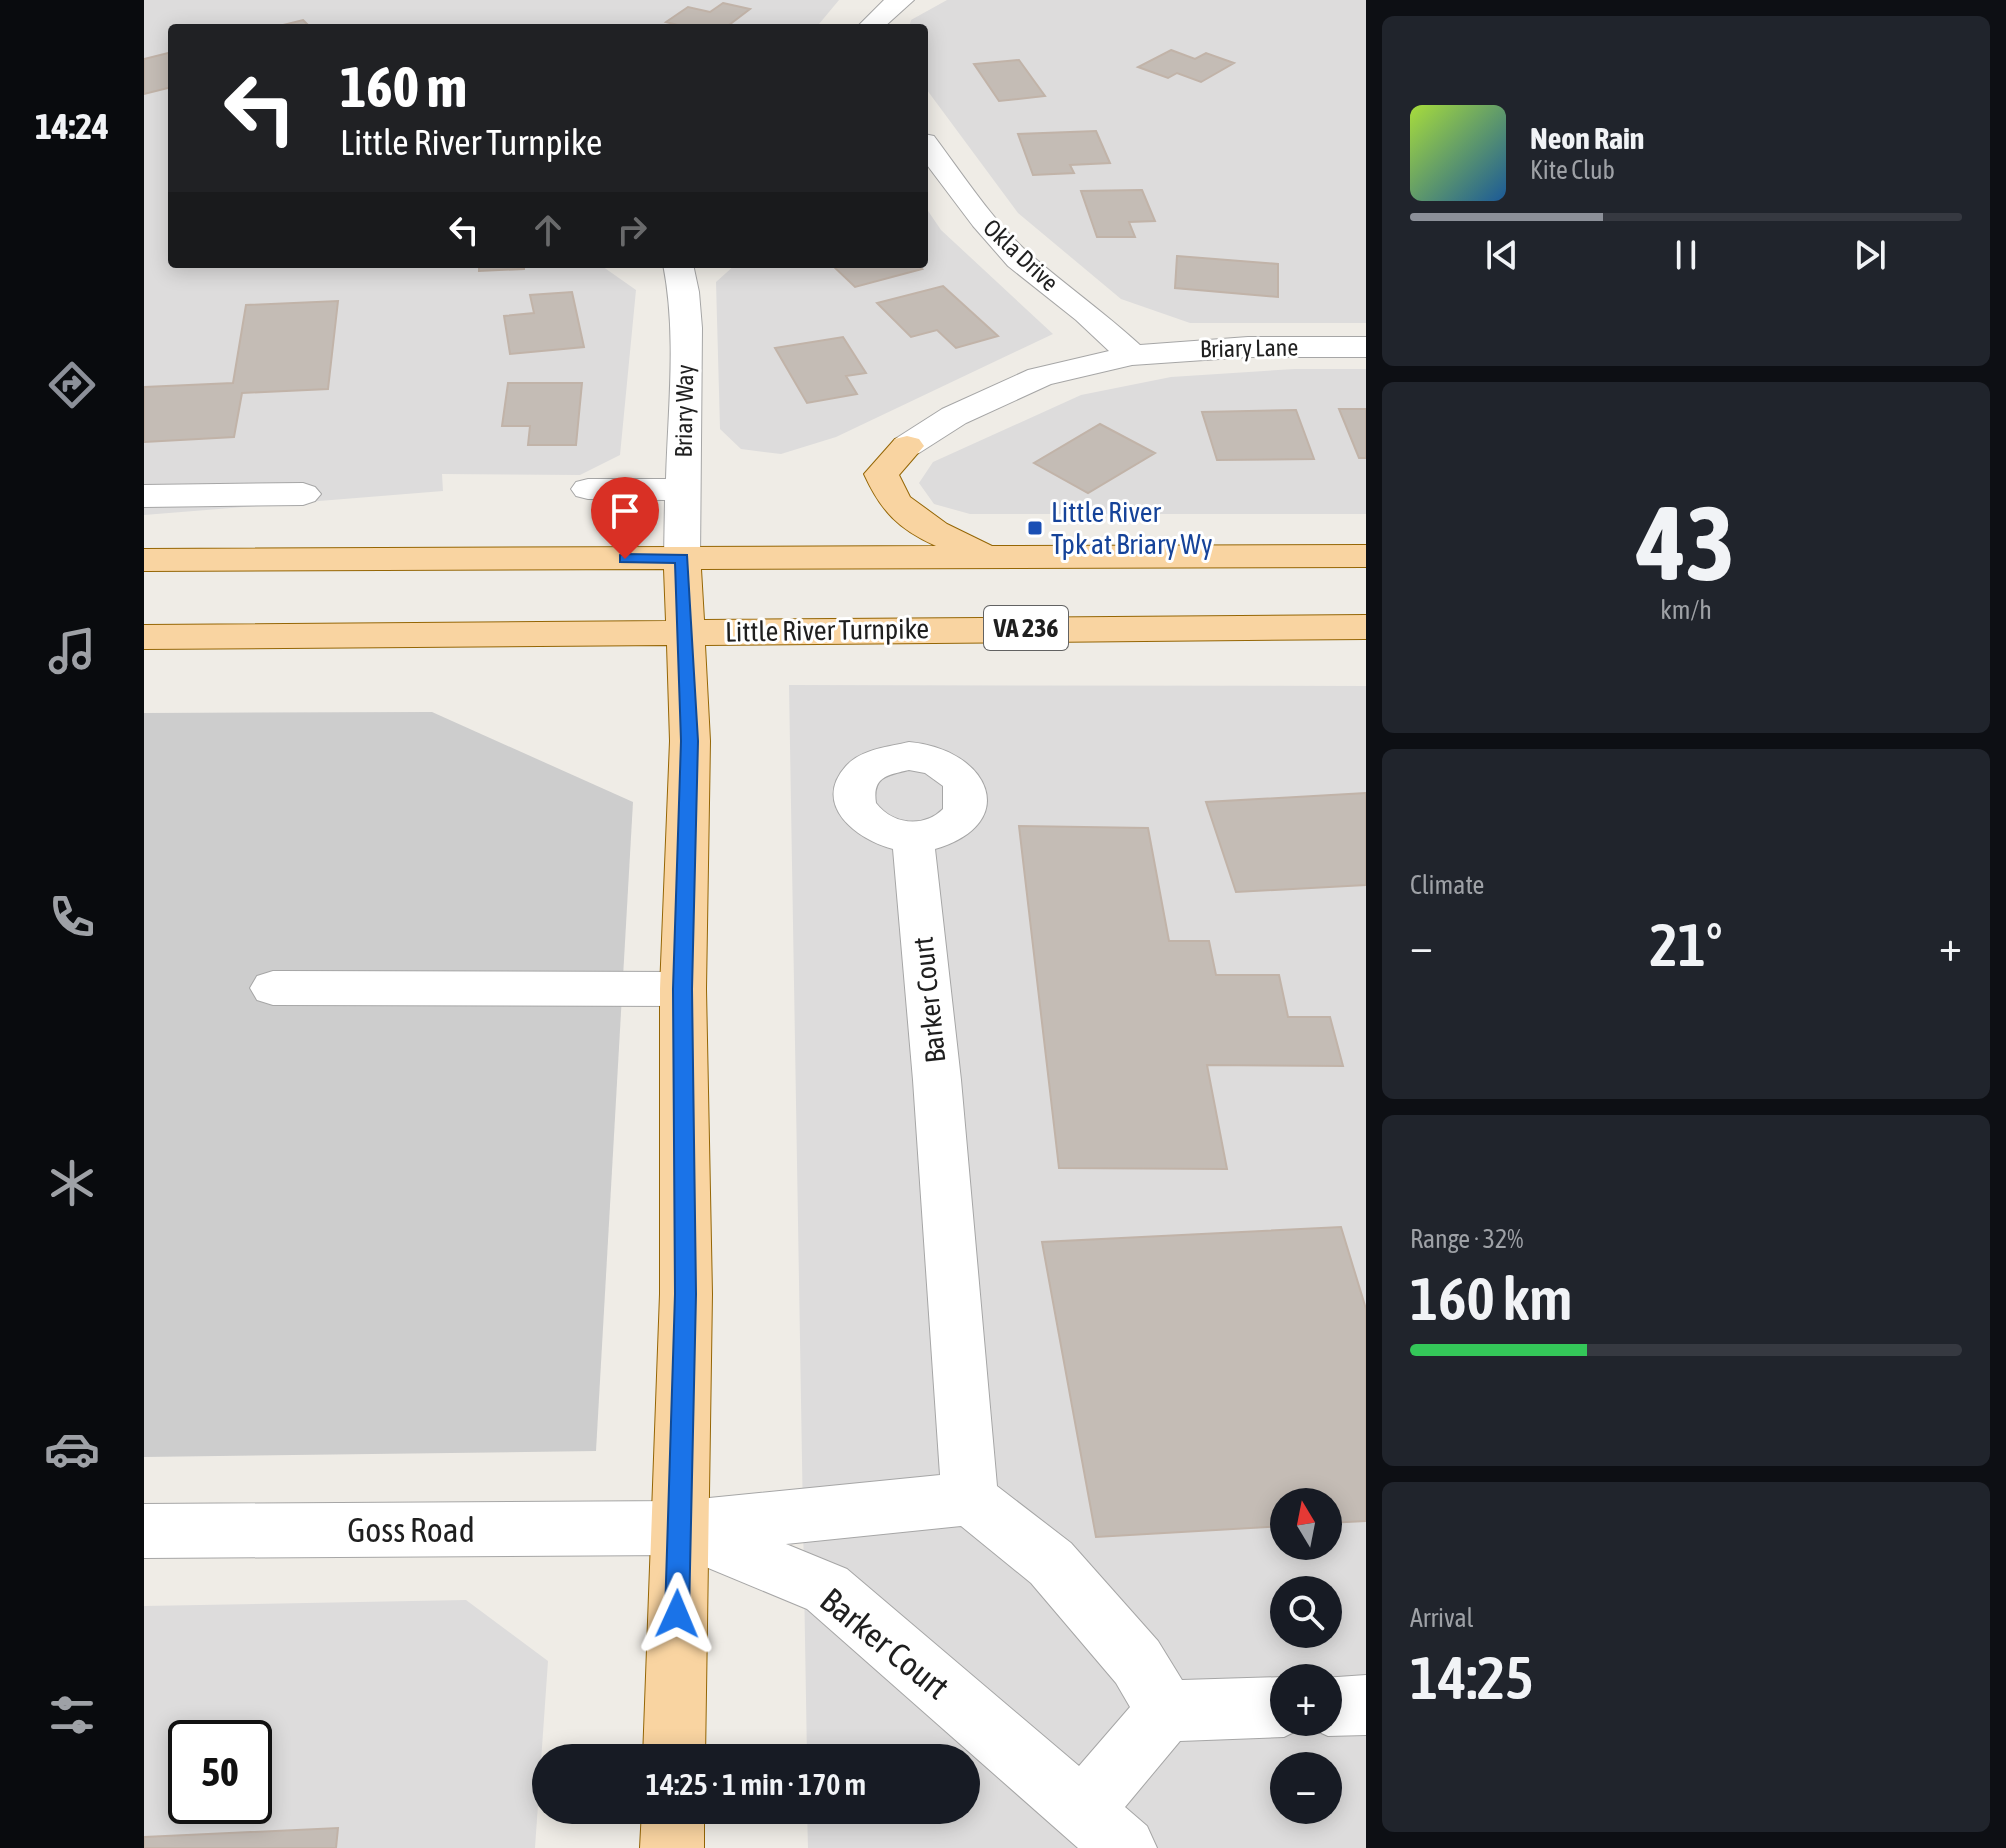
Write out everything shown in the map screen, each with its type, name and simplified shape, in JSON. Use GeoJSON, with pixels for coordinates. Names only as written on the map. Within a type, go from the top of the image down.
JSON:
{"type":"FeatureCollection","features":[{"type":"Feature","properties":{"kind":"main road"},"geometry":{"type":"LineString","coordinates":[[907,446],[881,474],[895,503],[934,532],[986,555]]}},
{"type":"Feature","properties":{"kind":"main road"},"geometry":{"type":"LineString","coordinates":[[144,560],[1366,556]]}},
{"type":"Feature","properties":{"kind":"main road"},"geometry":{"type":"LineString","coordinates":[[674,1744],[686,1294],[683,989],[690,741],[682,559]]}},
{"type":"Feature","properties":{"kind":"main road","name":"Little River Turnpike"},"geometry":{"type":"LineString","coordinates":[[144,637],[1366,627]]}},
{"type":"Feature","properties":{"kind":"main road"},"geometry":{"type":"LineString","coordinates":[[672,1848],[673,1824]]}},
{"type":"Feature","properties":{"kind":"street"},"geometry":{"type":"LineString","coordinates":[[873,24],[888,8],[902,0]]}},
{"type":"Feature","properties":{"kind":"street","name":"Okla Drive"},"geometry":{"type":"LineString","coordinates":[[928,147],[983,220],[1019,260],[1087,313],[1132,355]]}},
{"type":"Feature","properties":{"kind":"street","name":"Briary Way"},"geometry":{"type":"LineString","coordinates":[[679,268],[686,328],[682,559]]}},
{"type":"Feature","properties":{"kind":"street","name":"Briary Lane"},"geometry":{"type":"LineString","coordinates":[[907,446],[954,416],[1040,377],[1132,355],[1248,347],[1366,347]]}},
{"type":"Feature","properties":{"kind":"street"},"geometry":{"type":"LineString","coordinates":[[588,489],[683,490]]}},
{"type":"Feature","properties":{"kind":"street"},"geometry":{"type":"LineString","coordinates":[[144,496],[303,494]]}},
{"type":"Feature","properties":{"kind":"street","name":"Barker Court"},"geometry":{"type":"LineString","coordinates":[[913,837],[937,1080],[970,1499]]}},
{"type":"Feature","properties":{"kind":"street"},"geometry":{"type":"LineString","coordinates":[[273,988],[683,989]]}},
{"type":"Feature","properties":{"kind":"street"},"geometry":{"type":"LineString","coordinates":[[679,1528],[970,1499],[1051,1563],[1137,1662],[1166,1711],[1270,1707]]}},
{"type":"Feature","properties":{"kind":"street","name":"Barker Court"},"geometry":{"type":"LineString","coordinates":[[679,1528],[827,1589],[1103,1829],[1166,1711]]}},
{"type":"Feature","properties":{"kind":"street","name":"Goss Road"},"geometry":{"type":"LineString","coordinates":[[144,1531],[679,1528]]}},
{"type":"Feature","properties":{"kind":"street"},"geometry":{"type":"LineString","coordinates":[[1342,1706],[1366,1705]]}},
{"type":"Feature","properties":{"kind":"shaded area"},"geometry":{"type":"Polygon","coordinates":[[[144,0],[839,0],[819,24],[168,24],[168,268],[605,268],[636,290],[620,455],[580,475],[442,474],[443,491],[144,515],[144,0]]]}},
{"type":"Feature","properties":{"kind":"shaded area"},"geometry":{"type":"Polygon","coordinates":[[[947,0],[1366,0],[1366,323],[1190,323],[1121,299],[1018,213],[928,91],[928,24],[910,24],[911,20],[947,0]]]}},
{"type":"Feature","properties":{"kind":"shaded area"},"geometry":{"type":"Polygon","coordinates":[[[928,211],[941,230],[1053,334],[836,437],[781,454],[741,449],[720,429],[716,282],[732,268],[928,268],[928,211]]]}},
{"type":"Feature","properties":{"kind":"shaded area"},"geometry":{"type":"Polygon","coordinates":[[[1294,369],[1366,369],[1366,514],[970,514],[934,504],[919,483],[933,462],[1081,395],[1171,377],[1294,369]]]}},
{"type":"Feature","properties":{"kind":"shaded area"},"geometry":{"type":"Polygon","coordinates":[[[789,685],[1366,686],[1366,1848],[808,1848],[807,1824],[980,1824],[980,1744],[807,1744],[789,685]]]}},
{"type":"Feature","properties":{"kind":"shaded area"},"geometry":{"type":"Polygon","coordinates":[[[432,712],[633,802],[596,1451],[144,1457],[144,713],[432,712]]]}},
{"type":"Feature","properties":{"kind":"shaded area"},"geometry":{"type":"Polygon","coordinates":[[[466,1600],[548,1661],[542,1744],[532,1744],[535,1848],[144,1848],[144,1606],[466,1600]]]}},
{"type":"Feature","properties":{"kind":"building"},"geometry":{"type":"Polygon","coordinates":[[[723,3],[750,9],[730,24],[666,22],[688,7],[710,12],[723,3]]]}},
{"type":"Feature","properties":{"kind":"building"},"geometry":{"type":"Polygon","coordinates":[[[1171,50],[1195,59],[1206,53],[1234,63],[1201,82],[1177,73],[1168,78],[1138,67],[1171,50]]]}},
{"type":"Feature","properties":{"kind":"building"},"geometry":{"type":"Polygon","coordinates":[[[168,53],[168,88],[144,94],[144,59],[168,53]]]}},
{"type":"Feature","properties":{"kind":"building"},"geometry":{"type":"Polygon","coordinates":[[[1019,60],[1045,96],[999,101],[974,64],[1019,60]]]}},
{"type":"Feature","properties":{"kind":"building"},"geometry":{"type":"Polygon","coordinates":[[[1096,131],[1110,163],[1070,165],[1074,173],[1033,175],[1018,134],[1096,131]]]}},
{"type":"Feature","properties":{"kind":"building"},"geometry":{"type":"Polygon","coordinates":[[[1142,190],[1155,221],[1129,222],[1135,237],[1097,237],[1081,191],[1142,190]]]}},
{"type":"Feature","properties":{"kind":"building"},"geometry":{"type":"Polygon","coordinates":[[[1177,256],[1278,264],[1278,297],[1175,288],[1177,256]]]}},
{"type":"Feature","properties":{"kind":"building"},"geometry":{"type":"Polygon","coordinates":[[[479,268],[524,268],[524,269],[479,271],[479,268]]]}},
{"type":"Feature","properties":{"kind":"building"},"geometry":{"type":"Polygon","coordinates":[[[835,268],[922,269],[855,287],[835,268]]]}},
{"type":"Feature","properties":{"kind":"building"},"geometry":{"type":"Polygon","coordinates":[[[943,286],[998,336],[956,348],[937,330],[911,337],[877,303],[943,286]]]}},
{"type":"Feature","properties":{"kind":"building"},"geometry":{"type":"Polygon","coordinates":[[[572,292],[584,347],[510,354],[504,316],[534,313],[530,295],[572,292]]]}},
{"type":"Feature","properties":{"kind":"building"},"geometry":{"type":"Polygon","coordinates":[[[338,301],[328,389],[242,393],[234,437],[144,442],[144,387],[233,383],[246,305],[338,301]]]}},
{"type":"Feature","properties":{"kind":"building"},"geometry":{"type":"Polygon","coordinates":[[[843,337],[866,373],[846,376],[857,394],[807,403],[775,348],[843,337]]]}},
{"type":"Feature","properties":{"kind":"building"},"geometry":{"type":"Polygon","coordinates":[[[508,383],[582,383],[576,445],[528,445],[530,426],[502,426],[508,383]]]}},
{"type":"Feature","properties":{"kind":"building"},"geometry":{"type":"Polygon","coordinates":[[[1339,409],[1366,409],[1366,458],[1359,458],[1339,409]]]}},
{"type":"Feature","properties":{"kind":"building"},"geometry":{"type":"Polygon","coordinates":[[[1296,410],[1314,459],[1217,460],[1202,412],[1296,410]]]}},
{"type":"Feature","properties":{"kind":"building"},"geometry":{"type":"Polygon","coordinates":[[[1100,424],[1155,453],[1088,493],[1034,463],[1100,424]]]}},
{"type":"Feature","properties":{"kind":"building"},"geometry":{"type":"Polygon","coordinates":[[[1366,793],[1366,885],[1236,892],[1206,802],[1366,793]]]}},
{"type":"Feature","properties":{"kind":"building"},"geometry":{"type":"Polygon","coordinates":[[[1019,826],[1148,828],[1169,941],[1209,941],[1216,975],[1279,975],[1288,1017],[1330,1017],[1343,1066],[1207,1065],[1227,1169],[1059,1168],[1019,826]]]}},
{"type":"Feature","properties":{"kind":"building"},"geometry":{"type":"Polygon","coordinates":[[[1341,1227],[1366,1309],[1366,1521],[1342,1522],[1342,1488],[1270,1488],[1270,1527],[1096,1537],[1042,1242],[1341,1227]]]}},
{"type":"Feature","properties":{"kind":"building"},"geometry":{"type":"Polygon","coordinates":[[[338,1828],[336,1848],[144,1848],[144,1837],[338,1828]]]}},
{"type":"Feature","properties":{"kind":"place","name":"Little River Tpk at Briary Wy"},"geometry":{"type":"Point","coordinates":[1035,528]}},
{"type":"Feature","properties":{"kind":"route"},"geometry":{"type":"LineString","coordinates":[[625,559],[682,559],[685,608],[690,741],[683,989],[686,1294],[677,1614]]}}]}
